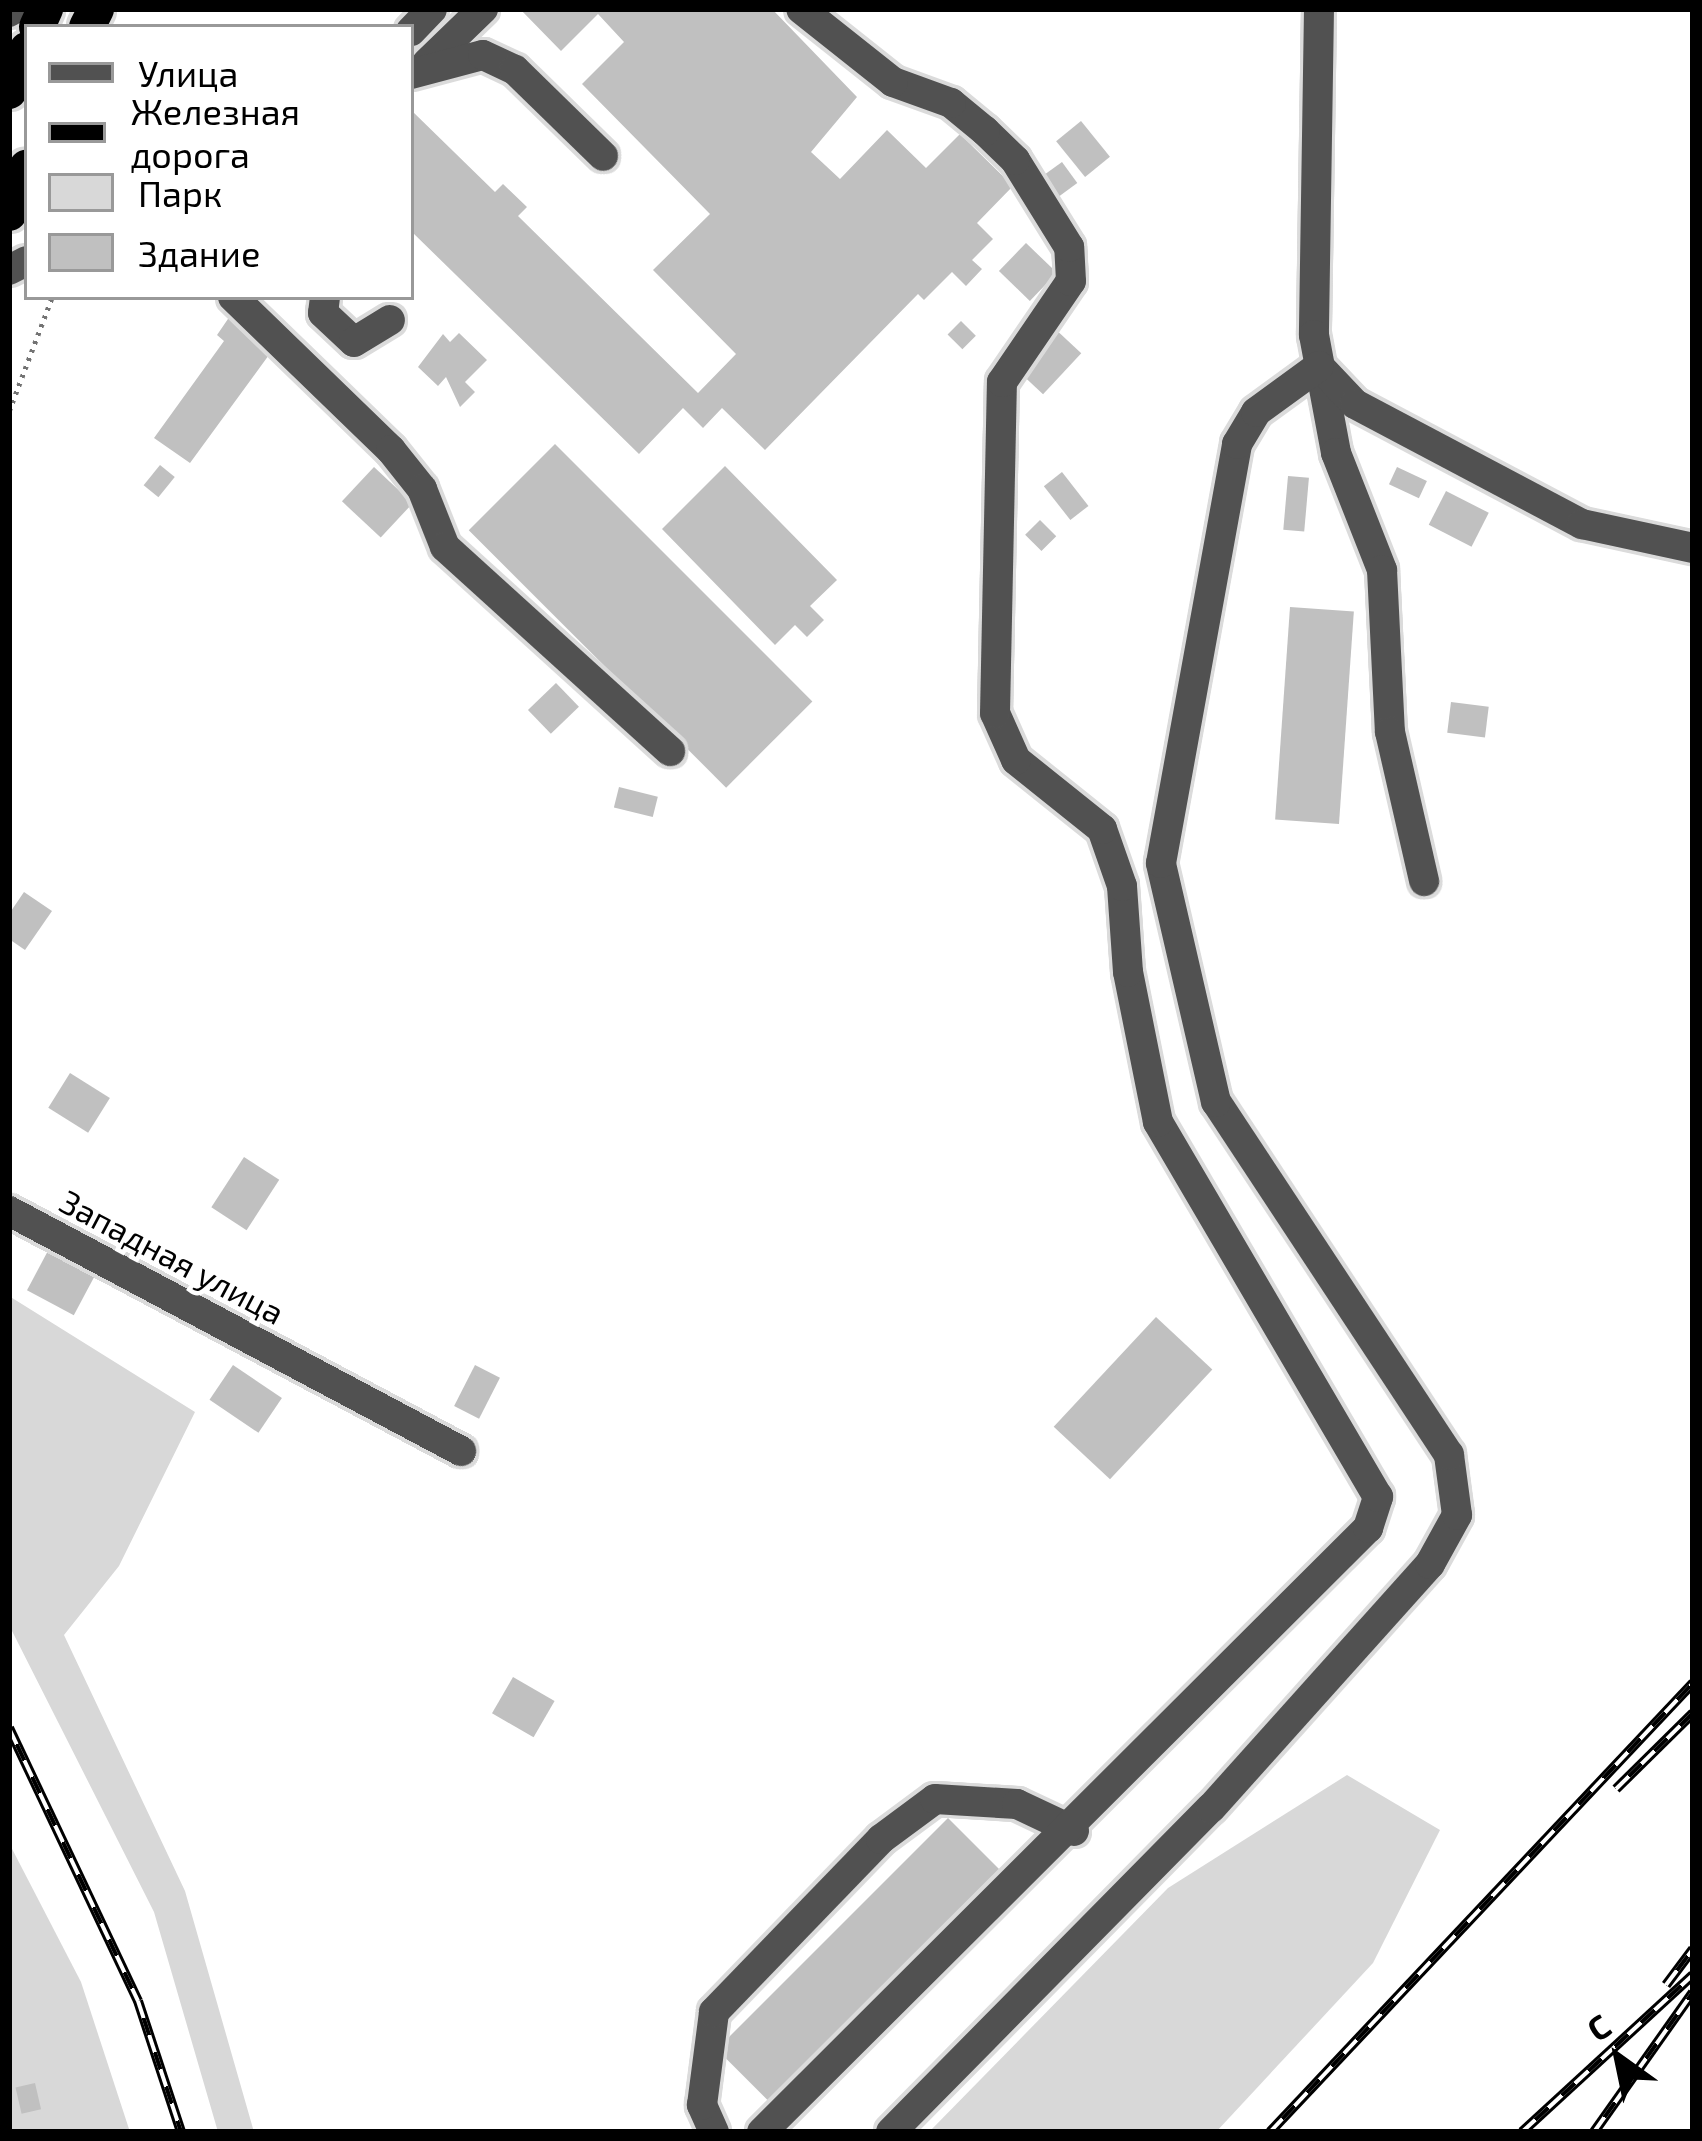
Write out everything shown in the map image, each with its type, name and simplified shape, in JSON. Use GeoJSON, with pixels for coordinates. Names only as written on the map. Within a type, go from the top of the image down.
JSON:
{"type":"FeatureCollection","features":[{"type":"Feature","properties":{"kind":"highway"},"geometry":{"type":"LineString","coordinates":[[9,91],[24,57]]}},
{"type":"Feature","properties":{"kind":"highway"},"geometry":{"type":"LineString","coordinates":[[9,213],[24,175]]}},
{"type":"Feature","properties":{"kind":"street"},"geometry":{"type":"LineString","coordinates":[[419,69],[483,9]]}},
{"type":"Feature","properties":{"kind":"street"},"geometry":{"type":"LineString","coordinates":[[761,2132],[1074,1831],[1368,1528],[1377,1481],[1158,1122],[1128,972],[1122,886],[1102,829],[1016,760],[994,713],[1002,382],[1071,281],[1069,247],[1015,160],[985,131],[951,103],[893,82],[801,9]]}},
{"type":"Feature","properties":{"kind":"street"},"geometry":{"type":"LineString","coordinates":[[1319,9],[1319,366],[1336,454],[1382,570],[1390,732],[1424,881]]}},
{"type":"Feature","properties":{"kind":"street"},"geometry":{"type":"LineString","coordinates":[[419,69],[483,55],[514,70],[603,156]]}},
{"type":"Feature","properties":{"kind":"street"},"geometry":{"type":"LineString","coordinates":[[236,300],[391,450],[422,489],[445,547],[670,751]]}},
{"type":"Feature","properties":{"kind":"street"},"geometry":{"type":"LineString","coordinates":[[325,300],[323,314],[354,343],[390,320]]}},
{"type":"Feature","properties":{"kind":"street"},"geometry":{"type":"LineString","coordinates":[[1319,366],[1355,404],[1582,524],[1693,548]]}},
{"type":"Feature","properties":{"kind":"street"},"geometry":{"type":"LineString","coordinates":[[891,2132],[1211,1808],[1430,1564],[1457,1515],[1449,1456],[1216,1102],[1161,863],[1237,444],[1256,412],[1319,366]]}},
{"type":"Feature","properties":{"kind":"street","name":"Западная улица"},"geometry":{"type":"LineString","coordinates":[[9,1211],[461,1450]]}},
{"type":"Feature","properties":{"kind":"street"},"geometry":{"type":"LineString","coordinates":[[714,2132],[702,2105],[713,2012],[881,1839],[934,1798],[1017,1804],[1074,1831]]}},
{"type":"Feature","properties":{"kind":"path"},"geometry":{"type":"LineString","coordinates":[[9,411],[51,300]]}},
{"type":"Feature","properties":{"kind":"green space"},"geometry":{"type":"Polygon","coordinates":[[[9,1296],[195,1412],[119,1566],[64,1635],[185,1891],[254,2132],[218,2132],[154,1912],[9,1625],[9,1296]]]}},
{"type":"Feature","properties":{"kind":"green space"},"geometry":{"type":"Polygon","coordinates":[[[1347,1775],[1440,1830],[1373,1963],[1216,2132],[929,2132],[1168,1888],[1347,1775]]]}},
{"type":"Feature","properties":{"kind":"green space"},"geometry":{"type":"Polygon","coordinates":[[[9,1843],[81,1982],[130,2132],[9,2132],[9,1843]]]}},
{"type":"Feature","properties":{"kind":"building"},"geometry":{"type":"Polygon","coordinates":[[[520,9],[772,9],[857,97],[811,152],[840,179],[887,130],[926,168],[960,134],[1013,186],[977,223],[993,239],[972,260],[982,269],[966,286],[952,272],[924,300],[918,294],[765,450],[722,408],[703,428],[683,408],[639,454],[414,234],[414,113],[495,192],[503,184],[527,207],[518,216],[698,393],[736,354],[653,270],[710,214],[582,84],[624,42],[598,14],[561,51],[520,9]]]}},
{"type":"Feature","properties":{"kind":"building"},"geometry":{"type":"Polygon","coordinates":[[[1081,121],[1110,157],[1085,177],[1056,141],[1081,121]]]}},
{"type":"Feature","properties":{"kind":"building"},"geometry":{"type":"Polygon","coordinates":[[[1062,162],[1077,183],[1058,197],[1043,176],[1062,162]]]}},
{"type":"Feature","properties":{"kind":"building"},"geometry":{"type":"Polygon","coordinates":[[[1026,243],[1057,273],[1030,301],[999,271],[1026,243]]]}},
{"type":"Feature","properties":{"kind":"building"},"geometry":{"type":"Polygon","coordinates":[[[230,316],[274,348],[190,463],[154,438],[224,341],[217,335],[230,316]]]}},
{"type":"Feature","properties":{"kind":"building"},"geometry":{"type":"Polygon","coordinates":[[[961,321],[976,336],[962,349],[948,334],[961,321]]]}},
{"type":"Feature","properties":{"kind":"building"},"geometry":{"type":"Polygon","coordinates":[[[1052,326],[1081,353],[1043,394],[1014,367],[1052,326]]]}},
{"type":"Feature","properties":{"kind":"building"},"geometry":{"type":"Polygon","coordinates":[[[459,333],[487,360],[465,382],[475,392],[460,407],[446,377],[438,386],[418,367],[443,334],[450,342],[459,333]]]}},
{"type":"Feature","properties":{"kind":"building"},"geometry":{"type":"Polygon","coordinates":[[[555,444],[812,701],[726,788],[469,530],[555,444]]]}},
{"type":"Feature","properties":{"kind":"building"},"geometry":{"type":"Polygon","coordinates":[[[160,465],[175,477],[158,497],[144,485],[160,465]]]}},
{"type":"Feature","properties":{"kind":"building"},"geometry":{"type":"Polygon","coordinates":[[[725,466],[837,580],[810,606],[824,620],[807,637],[795,625],[775,645],[662,529],[725,466]]]}},
{"type":"Feature","properties":{"kind":"building"},"geometry":{"type":"Polygon","coordinates":[[[374,467],[413,503],[381,538],[342,501],[374,467]]]}},
{"type":"Feature","properties":{"kind":"building"},"geometry":{"type":"Polygon","coordinates":[[[1397,467],[1427,481],[1419,498],[1389,484],[1397,467]]]}},
{"type":"Feature","properties":{"kind":"building"},"geometry":{"type":"Polygon","coordinates":[[[1062,472],[1088,506],[1070,520],[1044,486],[1062,472]]]}},
{"type":"Feature","properties":{"kind":"building"},"geometry":{"type":"Polygon","coordinates":[[[1288,476],[1309,478],[1304,532],[1283,530],[1288,476]]]}},
{"type":"Feature","properties":{"kind":"building"},"geometry":{"type":"Polygon","coordinates":[[[1446,491],[1489,513],[1472,547],[1429,525],[1446,491]]]}},
{"type":"Feature","properties":{"kind":"building"},"geometry":{"type":"Polygon","coordinates":[[[1040,520],[1056,536],[1041,551],[1025,535],[1040,520]]]}},
{"type":"Feature","properties":{"kind":"building"},"geometry":{"type":"Polygon","coordinates":[[[1290,607],[1354,611],[1339,824],[1275,819],[1290,607]]]}},
{"type":"Feature","properties":{"kind":"building"},"geometry":{"type":"Polygon","coordinates":[[[556,683],[579,707],[551,734],[528,710],[556,683]]]}},
{"type":"Feature","properties":{"kind":"building"},"geometry":{"type":"Polygon","coordinates":[[[1451,702],[1489,707],[1485,737],[1447,733],[1451,702]]]}},
{"type":"Feature","properties":{"kind":"building"},"geometry":{"type":"Polygon","coordinates":[[[619,787],[658,797],[653,817],[614,807],[619,787]]]}},
{"type":"Feature","properties":{"kind":"building"},"geometry":{"type":"Polygon","coordinates":[[[24,892],[52,911],[25,950],[9,939],[9,914],[24,892]]]}},
{"type":"Feature","properties":{"kind":"building"},"geometry":{"type":"Polygon","coordinates":[[[70,1073],[110,1098],[88,1133],[48,1108],[70,1073]]]}},
{"type":"Feature","properties":{"kind":"building"},"geometry":{"type":"Polygon","coordinates":[[[244,1157],[279,1180],[247,1230],[211,1207],[244,1157]]]}},
{"type":"Feature","properties":{"kind":"building"},"geometry":{"type":"Polygon","coordinates":[[[50,1247],[97,1272],[74,1315],[27,1290],[50,1247]]]}},
{"type":"Feature","properties":{"kind":"building"},"geometry":{"type":"Polygon","coordinates":[[[1156,1317],[1212,1370],[1110,1479],[1054,1427],[1156,1317]]]}},
{"type":"Feature","properties":{"kind":"building"},"geometry":{"type":"Polygon","coordinates":[[[233,1365],[282,1398],[258,1433],[210,1400],[233,1365]]]}},
{"type":"Feature","properties":{"kind":"building"},"geometry":{"type":"Polygon","coordinates":[[[475,1365],[500,1378],[479,1419],[454,1406],[475,1365]]]}},
{"type":"Feature","properties":{"kind":"building"},"geometry":{"type":"Polygon","coordinates":[[[513,1677],[555,1701],[534,1737],[492,1713],[513,1677]]]}},
{"type":"Feature","properties":{"kind":"building"},"geometry":{"type":"Polygon","coordinates":[[[948,1818],[1001,1871],[770,2102],[717,2049],[948,1818]]]}},
{"type":"Feature","properties":{"kind":"building"},"geometry":{"type":"Polygon","coordinates":[[[35,2083],[41,2109],[22,2114],[16,2087],[35,2083]]]}},
{"type":"Feature","properties":{"kind":"railway"},"geometry":{"type":"LineString","coordinates":[[1270,2132],[1693,1683]]}},
{"type":"Feature","properties":{"kind":"railway"},"geometry":{"type":"LineString","coordinates":[[1616,1789],[1693,1713]]}},
{"type":"Feature","properties":{"kind":"railway"},"geometry":{"type":"LineString","coordinates":[[9,1728],[138,2001],[181,2132]]}},
{"type":"Feature","properties":{"kind":"railway"},"geometry":{"type":"LineString","coordinates":[[1666,1985],[1693,1949]]}},
{"type":"Feature","properties":{"kind":"railway"},"geometry":{"type":"LineString","coordinates":[[1522,2132],[1693,1975]]}},
{"type":"Feature","properties":{"kind":"railway"},"geometry":{"type":"LineString","coordinates":[[1594,2132],[1693,1992]]}}]}
